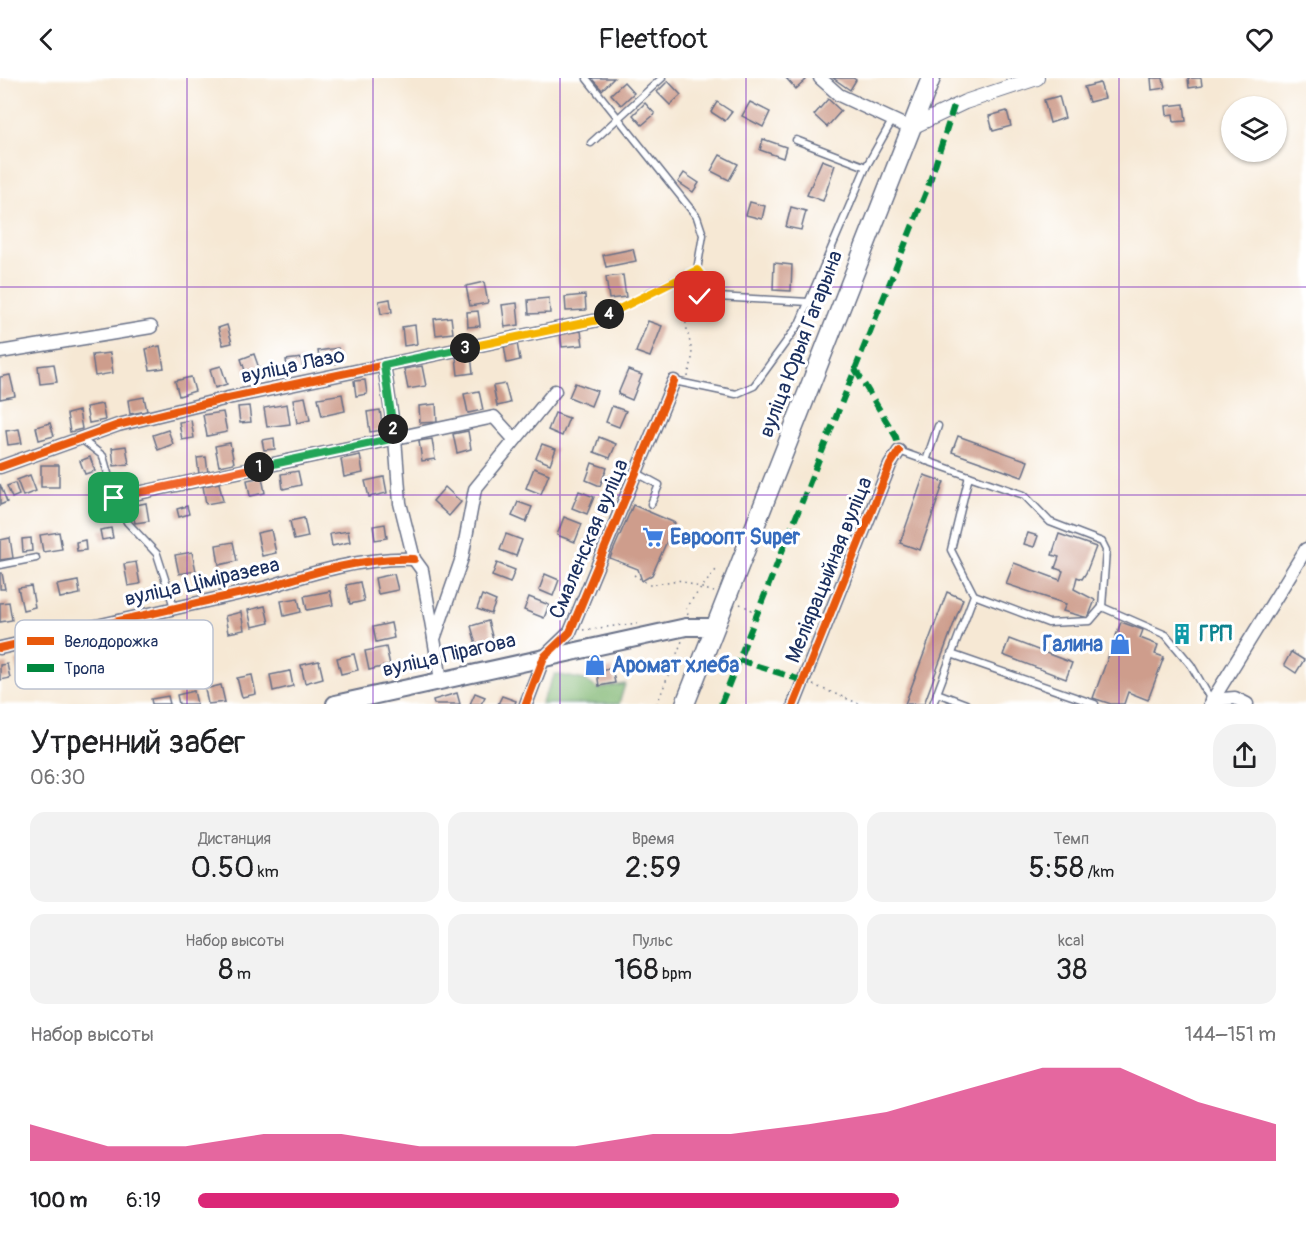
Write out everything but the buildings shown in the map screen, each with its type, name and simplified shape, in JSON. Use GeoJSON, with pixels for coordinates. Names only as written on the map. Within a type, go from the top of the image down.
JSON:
{"type":"FeatureCollection","features":[{"type":"Feature","properties":{"kind":"main road","name":"вуліца Юрыя Гагарына"},"geometry":{"type":"LineString","coordinates":[[685,704],[931,78]]}},
{"type":"Feature","properties":{"kind":"main road","name":"вуліца Пірагова"},"geometry":{"type":"LineString","coordinates":[[335,704],[391,697],[441,680],[686,627],[715,627]]}},
{"type":"Feature","properties":{"kind":"street"},"geometry":{"type":"LineString","coordinates":[[820,78],[839,95],[910,128],[964,102],[1037,78]]}},
{"type":"Feature","properties":{"kind":"street","name":"вуліца Лазо"},"geometry":{"type":"LineString","coordinates":[[0,467],[118,425],[228,398],[598,320]]}},
{"type":"Feature","properties":{"kind":"street"},"geometry":{"type":"LineString","coordinates":[[0,352],[151,327]]}},
{"type":"Feature","properties":{"kind":"street"},"geometry":{"type":"LineString","coordinates":[[384,365],[395,438],[400,503],[414,560],[423,570],[441,680]]}},
{"type":"Feature","properties":{"kind":"street","name":"Смаленская вуліца"},"geometry":{"type":"LineString","coordinates":[[526,704],[544,657],[570,632],[637,473],[680,382]]}},
{"type":"Feature","properties":{"kind":"street"},"geometry":{"type":"LineString","coordinates":[[434,639],[462,558],[476,489],[555,391]]}},
{"type":"Feature","properties":{"kind":"street"},"geometry":{"type":"LineString","coordinates":[[114,498],[494,417],[514,439]]}},
{"type":"Feature","properties":{"kind":"street","name":"Меліярацыйная вуліца"},"geometry":{"type":"LineString","coordinates":[[794,704],[890,465],[898,451]]}},
{"type":"Feature","properties":{"kind":"street"},"geometry":{"type":"LineString","coordinates":[[1211,702],[1306,549]]}},
{"type":"Feature","properties":{"kind":"street","name":"вуліца Ціміразева"},"geometry":{"type":"LineString","coordinates":[[119,620],[268,587],[319,572],[389,558],[414,560]]}},
{"type":"Feature","properties":{"kind":"street","name":"вуліца Ціміразева"},"geometry":{"type":"LineString","coordinates":[[0,648],[15,644]]}},
{"type":"Feature","properties":{"kind":"street"},"geometry":{"type":"LineString","coordinates":[[1211,702],[1235,698],[1247,704]]}},
{"type":"Feature","properties":{"kind":"lane"},"geometry":{"type":"LineString","coordinates":[[591,142],[662,78]]}},
{"type":"Feature","properties":{"kind":"lane"},"geometry":{"type":"LineString","coordinates":[[587,79],[701,225],[703,235],[697,270],[717,297],[809,302]]}},
{"type":"Feature","properties":{"kind":"lane"},"geometry":{"type":"LineString","coordinates":[[680,382],[736,394],[748,390],[787,342],[809,302],[866,167],[892,121]]}},
{"type":"Feature","properties":{"kind":"lane"},"geometry":{"type":"LineString","coordinates":[[796,140],[866,167]]}},
{"type":"Feature","properties":{"kind":"lane"},"geometry":{"type":"LineString","coordinates":[[648,293],[697,270]]}},
{"type":"Feature","properties":{"kind":"lane"},"geometry":{"type":"LineString","coordinates":[[926,461],[938,426]]}},
{"type":"Feature","properties":{"kind":"lane"},"geometry":{"type":"LineString","coordinates":[[80,438],[103,456],[114,498],[127,522],[157,554],[174,607]]}},
{"type":"Feature","properties":{"kind":"lane"},"geometry":{"type":"LineString","coordinates":[[898,451],[1024,495],[1050,522],[1102,542],[1106,550],[1102,607],[1090,621],[1048,623],[974,595],[951,550],[969,476]]}},
{"type":"Feature","properties":{"kind":"lane"},"geometry":{"type":"LineString","coordinates":[[637,473],[659,484],[651,504]]}},
{"type":"Feature","properties":{"kind":"lane"},"geometry":{"type":"LineString","coordinates":[[0,565],[36,558]]}},
{"type":"Feature","properties":{"kind":"lane"},"geometry":{"type":"LineString","coordinates":[[933,704],[974,595]]}},
{"type":"Feature","properties":{"kind":"lane"},"geometry":{"type":"LineString","coordinates":[[1102,607],[1166,635],[1191,665],[1211,702]]}},
{"type":"Feature","properties":{"kind":"lane"},"geometry":{"type":"LineString","coordinates":[[951,654],[1095,704]]}},
{"type":"Feature","properties":{"kind":"lane"},"geometry":{"type":"LineString","coordinates":[[937,693],[966,704]]}},
{"type":"Feature","properties":{"kind":"path"},"geometry":{"type":"LineString","coordinates":[[598,320],[648,293]]}},
{"type":"Feature","properties":{"kind":"path"},"geometry":{"type":"LineString","coordinates":[[680,382],[693,356],[685,327],[686,310],[700,297],[717,297]]}},
{"type":"Feature","properties":{"kind":"path"},"geometry":{"type":"LineString","coordinates":[[689,616],[686,608],[716,570]]}},
{"type":"Feature","properties":{"kind":"path"},"geometry":{"type":"LineString","coordinates":[[634,575],[650,585],[678,580],[702,587],[758,613]]}},
{"type":"Feature","properties":{"kind":"path"},"geometry":{"type":"LineString","coordinates":[[570,632],[641,622]]}},
{"type":"Feature","properties":{"kind":"path"},"geometry":{"type":"LineString","coordinates":[[657,704],[683,638]]}},
{"type":"Feature","properties":{"kind":"path"},"geometry":{"type":"LineString","coordinates":[[804,681],[860,704]]}},
{"type":"Feature","properties":{"kind":"green space"},"geometry":{"type":"Polygon","coordinates":[[[555,674],[585,680],[598,689],[625,684],[619,704],[541,704],[555,674]]]}},
{"type":"Feature","properties":{"kind":"marked path"},"geometry":{"type":"LineString","coordinates":[[721,704],[928,187],[954,106]]}},
{"type":"Feature","properties":{"kind":"marked path"},"geometry":{"type":"LineString","coordinates":[[855,369],[896,437],[899,451]]}},
{"type":"Feature","properties":{"kind":"marked path"},"geometry":{"type":"LineString","coordinates":[[739,660],[804,681]]}},
{"type":"Feature","properties":{"kind":"cycle path"},"geometry":{"type":"LineString","coordinates":[[0,467],[118,425],[228,398],[598,320]]}},
{"type":"Feature","properties":{"kind":"cycle path"},"geometry":{"type":"LineString","coordinates":[[526,704],[544,657],[570,632],[674,381]]}},
{"type":"Feature","properties":{"kind":"cycle path"},"geometry":{"type":"LineString","coordinates":[[794,704],[890,465],[899,451]]}},
{"type":"Feature","properties":{"kind":"cycle path"},"geometry":{"type":"LineString","coordinates":[[123,620],[268,587],[358,563],[414,559]]}},
{"type":"Feature","properties":{"kind":"cycle path"},"geometry":{"type":"LineString","coordinates":[[0,648],[15,645]]}},
{"type":"Feature","properties":{"kind":"place","name":"Евроопт Super"},"geometry":{"type":"Point","coordinates":[653,537]}},
{"type":"Feature","properties":{"kind":"place","name":"ГРП"},"geometry":{"type":"Point","coordinates":[1182,634]}},
{"type":"Feature","properties":{"kind":"place","name":"Галина"},"geometry":{"type":"Point","coordinates":[1120,644]}},
{"type":"Feature","properties":{"kind":"place","name":"Аромат хлеба"},"geometry":{"type":"Point","coordinates":[595,665]}},
{"type":"Feature","properties":{"kind":"route"},"geometry":{"type":"LineString","coordinates":[[114,498],[395,438],[384,365],[598,320],[697,270],[717,297],[700,297]]}}]}
